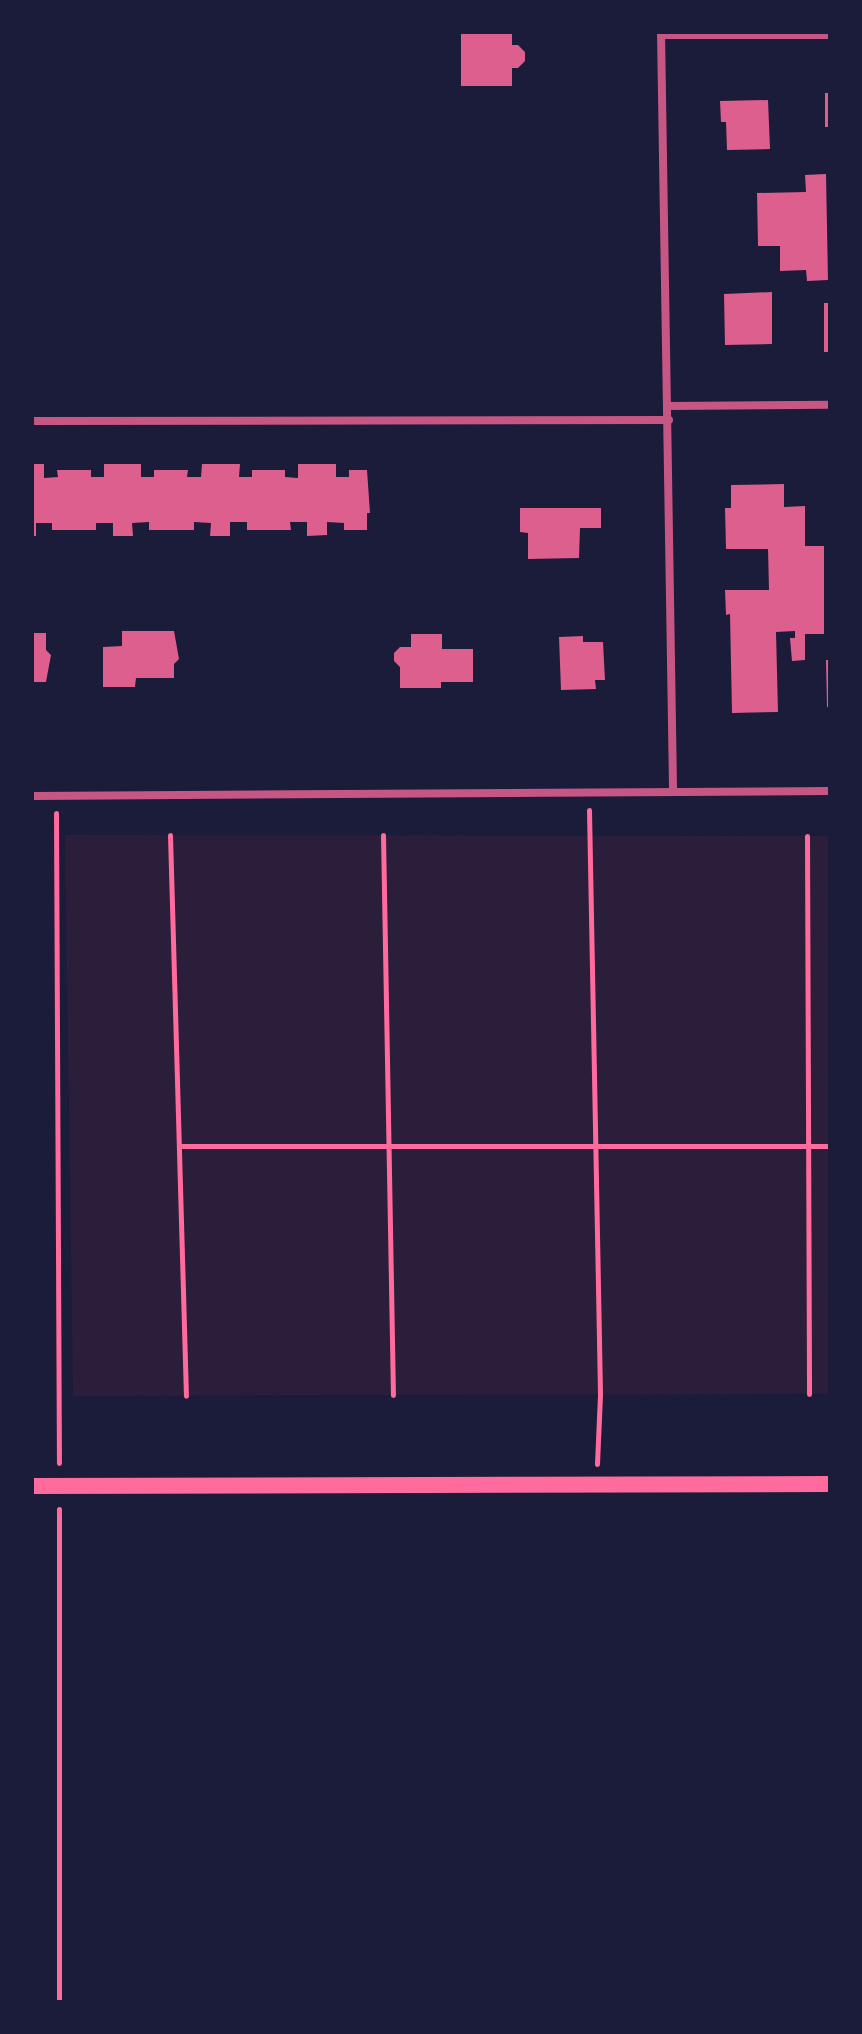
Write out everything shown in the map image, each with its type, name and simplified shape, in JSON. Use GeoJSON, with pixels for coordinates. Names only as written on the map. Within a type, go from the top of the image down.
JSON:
{"type":"FeatureCollection","features":[{"type":"Feature","properties":{"kind":"main road"},"geometry":{"type":"LineString","coordinates":[[32,1486],[830,1484]]}},
{"type":"Feature","properties":{"kind":"street"},"geometry":{"type":"LineString","coordinates":[[673,791],[661,34],[830,35]]}},
{"type":"Feature","properties":{"kind":"street"},"geometry":{"type":"LineString","coordinates":[[668,406],[830,405]]}},
{"type":"Feature","properties":{"kind":"street"},"geometry":{"type":"LineString","coordinates":[[32,421],[669,420]]}},
{"type":"Feature","properties":{"kind":"street"},"geometry":{"type":"LineString","coordinates":[[32,796],[830,791]]}},
{"type":"Feature","properties":{"kind":"path"},"geometry":{"type":"LineString","coordinates":[[57,796],[59,2002]]}},
{"type":"Feature","properties":{"kind":"path"},"geometry":{"type":"LineString","coordinates":[[170,835],[186,1396]]}},
{"type":"Feature","properties":{"kind":"path"},"geometry":{"type":"LineString","coordinates":[[383,835],[393,1395]]}},
{"type":"Feature","properties":{"kind":"path"},"geometry":{"type":"LineString","coordinates":[[589,836],[600,1395],[596,1485]]}},
{"type":"Feature","properties":{"kind":"path"},"geometry":{"type":"LineString","coordinates":[[807,836],[809,1394]]}},
{"type":"Feature","properties":{"kind":"path"},"geometry":{"type":"LineString","coordinates":[[179,1146],[830,1146]]}},
{"type":"Feature","properties":{"kind":"shaded area"},"geometry":{"type":"Polygon","coordinates":[[[65,835],[830,836],[830,1394],[73,1396],[65,835]]]}},
{"type":"Feature","properties":{"kind":"building"},"geometry":{"type":"Polygon","coordinates":[[[461,32],[512,32],[512,45],[518,45],[525,52],[525,61],[518,68],[512,68],[512,86],[461,86],[461,32]]]}},
{"type":"Feature","properties":{"kind":"building"},"geometry":{"type":"Polygon","coordinates":[[[825,93],[830,93],[830,127],[825,127],[825,93]]]}},
{"type":"Feature","properties":{"kind":"building"},"geometry":{"type":"Polygon","coordinates":[[[768,100],[770,149],[727,150],[726,122],[721,122],[720,101],[768,100]]]}},
{"type":"Feature","properties":{"kind":"building"},"geometry":{"type":"Polygon","coordinates":[[[826,174],[828,280],[807,281],[806,270],[780,271],[780,246],[758,246],[757,193],[806,192],[805,175],[826,174]]]}},
{"type":"Feature","properties":{"kind":"building"},"geometry":{"type":"Polygon","coordinates":[[[772,292],[772,344],[725,345],[724,294],[772,292]]]}},
{"type":"Feature","properties":{"kind":"building"},"geometry":{"type":"Polygon","coordinates":[[[824,303],[830,303],[830,352],[824,352],[824,303]]]}},
{"type":"Feature","properties":{"kind":"building"},"geometry":{"type":"Polygon","coordinates":[[[32,464],[44,464],[44,478],[58,477],[57,470],[91,470],[91,477],[104,477],[104,464],[141,464],[141,477],[154,477],[154,470],[188,470],[187,477],[201,477],[202,464],[240,464],[239,477],[252,477],[252,470],[285,470],[285,477],[298,478],[298,464],[336,464],[336,477],[349,477],[349,470],[367,470],[370,513],[367,513],[367,530],[344,530],[344,523],[327,522],[327,535],[307,536],[307,522],[290,522],[291,530],[247,530],[247,522],[230,522],[230,536],[210,536],[211,523],[194,522],[194,530],[149,530],[149,522],[132,523],[133,536],[113,536],[113,523],[96,523],[96,530],[52,530],[52,523],[36,523],[36,536],[32,536],[32,464]]]}},
{"type":"Feature","properties":{"kind":"building"},"geometry":{"type":"Polygon","coordinates":[[[784,484],[784,507],[805,506],[805,546],[824,546],[824,634],[805,634],[805,660],[792,661],[790,638],[795,638],[795,631],[776,632],[778,712],[732,713],[730,614],[726,615],[725,590],[769,590],[768,549],[726,549],[725,508],[731,508],[731,485],[784,484]]]}},
{"type":"Feature","properties":{"kind":"building"},"geometry":{"type":"Polygon","coordinates":[[[520,508],[601,508],[601,528],[580,528],[579,558],[528,559],[528,533],[520,532],[520,508]]]}},
{"type":"Feature","properties":{"kind":"building"},"geometry":{"type":"Polygon","coordinates":[[[122,631],[174,631],[179,659],[174,664],[174,678],[136,678],[135,687],[103,687],[103,647],[122,646],[122,631]]]}},
{"type":"Feature","properties":{"kind":"building"},"geometry":{"type":"Polygon","coordinates":[[[32,633],[46,633],[46,650],[51,655],[46,682],[32,682],[32,633]]]}},
{"type":"Feature","properties":{"kind":"building"},"geometry":{"type":"Polygon","coordinates":[[[411,634],[442,634],[442,649],[473,649],[473,682],[441,682],[441,688],[400,688],[400,667],[394,661],[394,653],[400,647],[411,647],[411,634]]]}},
{"type":"Feature","properties":{"kind":"building"},"geometry":{"type":"Polygon","coordinates":[[[583,636],[583,642],[603,642],[605,680],[595,680],[596,689],[561,690],[559,637],[583,636]]]}},
{"type":"Feature","properties":{"kind":"building"},"geometry":{"type":"Polygon","coordinates":[[[826,660],[830,660],[830,708],[827,707],[826,660]]]}}]}
